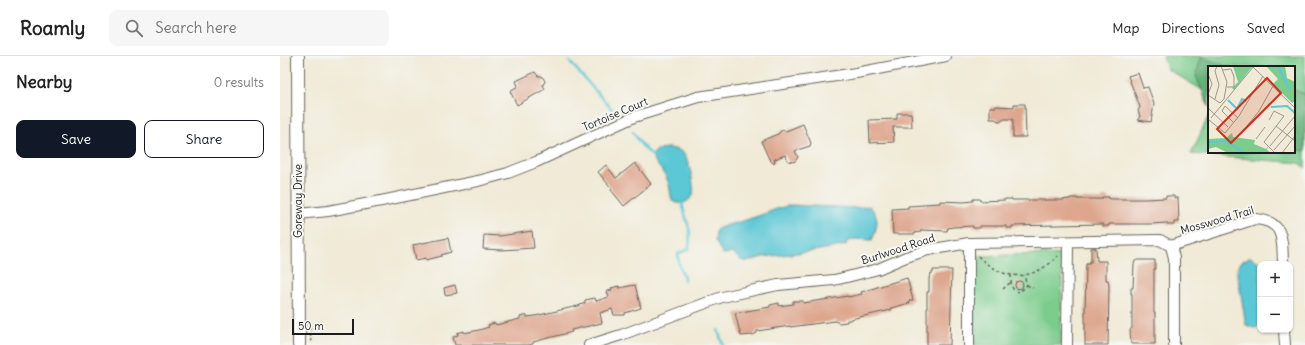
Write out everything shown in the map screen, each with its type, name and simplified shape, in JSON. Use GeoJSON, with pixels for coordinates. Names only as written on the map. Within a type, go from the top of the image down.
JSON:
{"type":"FeatureCollection","features":[{"type":"Feature","properties":{"kind":"street","name":"Goreway Drive"},"geometry":{"type":"LineString","coordinates":[[298,56],[299,345]]}},
{"type":"Feature","properties":{"kind":"street","name":"Tortoise Court"},"geometry":{"type":"LineString","coordinates":[[298,214],[328,211],[381,201],[478,181],[508,173],[536,162],[634,117],[698,97],[856,74],[946,56]]}},
{"type":"Feature","properties":{"kind":"street","name":"Mosswood Trail"},"geometry":{"type":"LineString","coordinates":[[1171,246],[1255,220],[1265,220],[1274,225],[1280,231],[1283,261]]}},
{"type":"Feature","properties":{"kind":"street","name":"Burlwood Road"},"geometry":{"type":"LineString","coordinates":[[589,345],[623,340],[722,297],[778,285],[847,277],[878,269],[922,252],[950,246],[970,243],[1160,240],[1171,246]]}},
{"type":"Feature","properties":{"kind":"street"},"geometry":{"type":"LineString","coordinates":[[1067,345],[1068,242]]}},
{"type":"Feature","properties":{"kind":"street"},"geometry":{"type":"LineString","coordinates":[[968,345],[970,243]]}},
{"type":"Feature","properties":{"kind":"street"},"geometry":{"type":"LineString","coordinates":[[1171,246],[1174,258],[1174,345]]}},
{"type":"Feature","properties":{"kind":"street"},"geometry":{"type":"LineString","coordinates":[[1284,333],[1285,345]]}},
{"type":"Feature","properties":{"kind":"path"},"geometry":{"type":"LineString","coordinates":[[977,254],[989,266],[996,270],[1011,275],[1024,275],[1037,272],[1045,268],[1061,253]]}},
{"type":"Feature","properties":{"kind":"path"},"geometry":{"type":"LineString","coordinates":[[1011,275],[1011,287],[1017,291],[1022,290],[1027,285]]}},
{"type":"Feature","properties":{"kind":"path"},"geometry":{"type":"LineString","coordinates":[[1024,275],[1027,285],[1033,288]]}},
{"type":"Feature","properties":{"kind":"path"},"geometry":{"type":"LineString","coordinates":[[1003,289],[1011,282]]}},
{"type":"Feature","properties":{"kind":"green space"},"geometry":{"type":"Polygon","coordinates":[[[1163,56],[1305,56],[1305,168],[1299,163],[1191,154],[1208,117],[1208,153],[1295,153],[1295,66],[1208,66],[1208,93],[1167,69],[1163,56]]]}},
{"type":"Feature","properties":{"kind":"green space"},"geometry":{"type":"Polygon","coordinates":[[[1201,57],[1226,66],[1208,66],[1208,105],[1196,76],[1201,57]]]}},
{"type":"Feature","properties":{"kind":"green space"},"geometry":{"type":"Polygon","coordinates":[[[1295,90],[1305,94],[1305,151],[1295,149],[1295,90]]]}},
{"type":"Feature","properties":{"kind":"green space"},"geometry":{"type":"Polygon","coordinates":[[[1062,255],[1061,345],[974,345],[975,256],[1062,255]]]}},
{"type":"Feature","properties":{"kind":"water"},"geometry":{"type":"Polygon","coordinates":[[[666,148],[675,149],[683,153],[691,173],[693,195],[684,203],[676,203],[672,201],[667,178],[652,155],[657,150],[666,148]]]}},
{"type":"Feature","properties":{"kind":"water"},"geometry":{"type":"Polygon","coordinates":[[[791,205],[857,208],[869,206],[877,218],[872,240],[855,239],[847,241],[846,245],[763,257],[747,261],[743,261],[733,253],[723,254],[715,241],[716,230],[720,228],[791,205]]]}},
{"type":"Feature","properties":{"kind":"water"},"geometry":{"type":"Polygon","coordinates":[[[1250,257],[1257,261],[1257,327],[1254,328],[1246,325],[1237,271],[1241,262],[1250,257]]]}},
{"type":"Feature","properties":{"kind":"building"},"geometry":{"type":"Polygon","coordinates":[[[535,72],[538,76],[542,76],[545,81],[543,85],[545,89],[517,105],[510,91],[518,86],[516,81],[535,72]]]}},
{"type":"Feature","properties":{"kind":"building"},"geometry":{"type":"Polygon","coordinates":[[[1138,73],[1143,88],[1148,87],[1154,104],[1151,122],[1138,120],[1140,116],[1138,111],[1140,107],[1128,76],[1138,73]]]}},
{"type":"Feature","properties":{"kind":"building"},"geometry":{"type":"Polygon","coordinates":[[[1014,104],[1025,104],[1026,137],[1013,137],[1013,119],[1004,119],[1000,122],[995,119],[990,119],[990,107],[1014,107],[1014,104]]]}},
{"type":"Feature","properties":{"kind":"building"},"geometry":{"type":"Polygon","coordinates":[[[897,113],[911,113],[912,127],[893,127],[894,142],[870,143],[869,120],[897,119],[897,113]]]}},
{"type":"Feature","properties":{"kind":"building"},"geometry":{"type":"Polygon","coordinates":[[[803,124],[811,143],[810,146],[795,151],[798,157],[794,162],[788,161],[785,155],[775,159],[774,164],[769,159],[761,141],[778,134],[782,130],[786,131],[803,124]]]}},
{"type":"Feature","properties":{"kind":"building"},"geometry":{"type":"Polygon","coordinates":[[[635,163],[651,184],[624,206],[598,172],[606,165],[616,178],[635,163]]]}},
{"type":"Feature","properties":{"kind":"building"},"geometry":{"type":"Polygon","coordinates":[[[1166,196],[1174,196],[1174,198],[1178,198],[1179,222],[1174,222],[1174,225],[1167,225],[1167,223],[1109,224],[1109,226],[1103,226],[1103,224],[1012,226],[1012,228],[1006,228],[1006,226],[980,226],[980,228],[973,228],[973,226],[953,227],[948,228],[947,231],[921,230],[921,232],[915,234],[893,234],[892,209],[940,203],[940,201],[964,202],[973,201],[973,199],[980,199],[980,201],[1005,199],[1102,199],[1102,197],[1109,197],[1109,199],[1145,199],[1166,198],[1166,196]]]}},
{"type":"Feature","properties":{"kind":"building"},"geometry":{"type":"Polygon","coordinates":[[[532,231],[534,248],[502,250],[483,249],[484,235],[500,236],[532,231]]]}},
{"type":"Feature","properties":{"kind":"building"},"geometry":{"type":"Polygon","coordinates":[[[448,238],[451,252],[426,260],[426,258],[416,260],[413,245],[448,238]]]}},
{"type":"Feature","properties":{"kind":"building"},"geometry":{"type":"Polygon","coordinates":[[[1091,248],[1096,248],[1097,261],[1106,261],[1106,280],[1108,280],[1109,286],[1108,345],[1085,345],[1086,264],[1091,262],[1091,248]]]}},
{"type":"Feature","properties":{"kind":"building"},"geometry":{"type":"Polygon","coordinates":[[[1137,260],[1155,260],[1155,344],[1131,344],[1131,288],[1133,288],[1134,264],[1137,260]]]}},
{"type":"Feature","properties":{"kind":"building"},"geometry":{"type":"Polygon","coordinates":[[[933,270],[952,270],[950,345],[927,345],[927,292],[929,292],[929,277],[931,273],[933,273],[933,270]]]}},
{"type":"Feature","properties":{"kind":"building"},"geometry":{"type":"Polygon","coordinates":[[[907,278],[913,300],[909,301],[910,303],[891,308],[891,310],[847,320],[847,322],[839,323],[835,321],[790,326],[757,331],[757,333],[753,335],[741,336],[735,313],[770,307],[770,305],[779,303],[779,306],[793,304],[793,301],[803,301],[803,303],[848,297],[862,294],[861,292],[907,278]]]}},
{"type":"Feature","properties":{"kind":"building"},"geometry":{"type":"Polygon","coordinates":[[[1017,281],[1021,281],[1023,285],[1021,289],[1017,289],[1015,287],[1015,283],[1017,281]]]}},
{"type":"Feature","properties":{"kind":"building"},"geometry":{"type":"Polygon","coordinates":[[[455,285],[457,293],[445,295],[444,288],[455,285]]]}},
{"type":"Feature","properties":{"kind":"building"},"geometry":{"type":"Polygon","coordinates":[[[635,285],[641,308],[625,313],[625,315],[614,315],[612,309],[600,313],[602,323],[571,330],[572,332],[533,342],[533,344],[528,345],[455,345],[453,337],[458,335],[457,333],[479,330],[489,327],[488,325],[495,323],[496,325],[520,319],[520,317],[526,315],[527,317],[535,316],[578,306],[585,303],[585,300],[595,298],[596,301],[609,297],[607,291],[612,290],[611,288],[635,285]]]}},
{"type":"Feature","properties":{"kind":"waterway"},"geometry":{"type":"LineString","coordinates":[[570,62],[617,115]]}},
{"type":"Feature","properties":{"kind":"waterway"},"geometry":{"type":"LineString","coordinates":[[633,132],[643,147],[653,156]]}},
{"type":"Feature","properties":{"kind":"waterway"},"geometry":{"type":"LineString","coordinates":[[681,200],[690,232],[689,249],[678,254],[679,264],[685,281]]}},
{"type":"Feature","properties":{"kind":"waterway"},"geometry":{"type":"LineString","coordinates":[[718,330],[723,345]]}}]}
